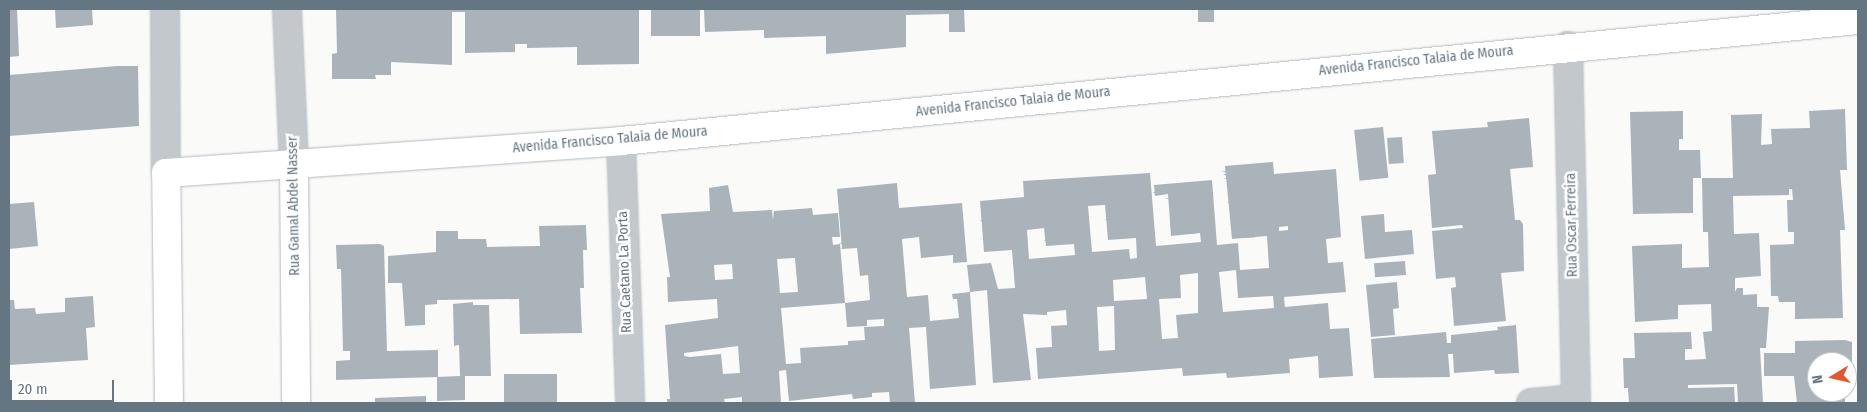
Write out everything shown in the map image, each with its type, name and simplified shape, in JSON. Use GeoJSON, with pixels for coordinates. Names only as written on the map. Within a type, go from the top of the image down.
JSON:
{"type":"FeatureCollection","features":[{"type":"Feature","properties":{"kind":"street"},"geometry":{"type":"LineString","coordinates":[[166,9],[169,403]]}},
{"type":"Feature","properties":{"kind":"street","name":"Rua Gamal Abdel Nasser"},"geometry":{"type":"LineString","coordinates":[[286,9],[294,162],[296,403]]}},
{"type":"Feature","properties":{"kind":"street","name":"Avenida Francisco Talaia de Moura"},"geometry":{"type":"LineString","coordinates":[[166,172],[621,141],[1568,46],[1858,20]]}},
{"type":"Feature","properties":{"kind":"street","name":"Rua Oscar Ferreira"},"geometry":{"type":"LineString","coordinates":[[1568,46],[1576,401]]}},
{"type":"Feature","properties":{"kind":"street","name":"Rua Caetano La Porta"},"geometry":{"type":"LineString","coordinates":[[621,141],[630,403]]}},
{"type":"Feature","properties":{"kind":"street"},"geometry":{"type":"LineString","coordinates":[[1531,403],[1576,401]]}},
{"type":"Feature","properties":{"kind":"building"},"geometry":{"type":"Polygon","coordinates":[[[9,9],[17,9],[19,56],[9,57],[9,9]]]}},
{"type":"Feature","properties":{"kind":"building"},"geometry":{"type":"Polygon","coordinates":[[[55,9],[92,9],[93,25],[56,28],[55,9]]]}},
{"type":"Feature","properties":{"kind":"building"},"geometry":{"type":"Polygon","coordinates":[[[336,9],[639,9],[639,64],[577,65],[577,47],[527,48],[527,44],[515,44],[515,52],[465,53],[465,12],[452,12],[452,65],[391,62],[391,75],[375,75],[376,79],[332,79],[332,54],[337,53],[336,9]]]}},
{"type":"Feature","properties":{"kind":"building"},"geometry":{"type":"Polygon","coordinates":[[[651,9],[700,9],[700,36],[651,36],[651,9]]]}},
{"type":"Feature","properties":{"kind":"building"},"geometry":{"type":"Polygon","coordinates":[[[704,9],[964,9],[965,32],[949,32],[949,14],[906,15],[906,47],[826,54],[826,36],[764,38],[764,30],[705,32],[704,9]]]}},
{"type":"Feature","properties":{"kind":"building"},"geometry":{"type":"Polygon","coordinates":[[[1198,9],[1214,9],[1214,22],[1198,22],[1198,9]]]}},
{"type":"Feature","properties":{"kind":"building"},"geometry":{"type":"Polygon","coordinates":[[[138,66],[139,126],[9,136],[9,75],[138,66]]]}},
{"type":"Feature","properties":{"kind":"building"},"geometry":{"type":"Polygon","coordinates":[[[1845,109],[1847,170],[1840,170],[1845,230],[1840,230],[1843,318],[1795,319],[1795,302],[1779,302],[1778,296],[1771,296],[1770,245],[1794,244],[1794,232],[1788,232],[1787,200],[1793,200],[1792,189],[1789,189],[1789,195],[1733,196],[1734,234],[1759,233],[1761,276],[1735,278],[1735,292],[1737,288],[1743,288],[1743,295],[1757,294],[1757,307],[1769,307],[1766,348],[1760,348],[1763,403],[1738,403],[1737,384],[1688,385],[1688,388],[1734,387],[1735,403],[1629,403],[1628,388],[1624,388],[1623,358],[1635,358],[1634,333],[1691,332],[1692,349],[1685,349],[1685,360],[1706,359],[1703,332],[1712,331],[1711,304],[1678,305],[1678,319],[1635,322],[1632,246],[1682,244],[1682,268],[1709,267],[1708,232],[1703,232],[1702,178],[1733,178],[1731,115],[1762,114],[1761,145],[1772,144],[1771,129],[1810,128],[1809,111],[1845,109]]]}},
{"type":"Feature","properties":{"kind":"building"},"geometry":{"type":"Polygon","coordinates":[[[1683,111],[1683,139],[1679,139],[1679,150],[1700,150],[1701,178],[1693,178],[1693,213],[1633,214],[1630,112],[1683,111]]]}},
{"type":"Feature","properties":{"kind":"building"},"geometry":{"type":"Polygon","coordinates":[[[1529,118],[1533,167],[1510,169],[1515,220],[1520,220],[1523,224],[1524,271],[1501,273],[1506,321],[1454,326],[1451,288],[1456,287],[1455,277],[1436,279],[1432,231],[1463,228],[1462,225],[1432,228],[1428,175],[1436,174],[1432,131],[1488,127],[1487,122],[1529,118]]]}},
{"type":"Feature","properties":{"kind":"building"},"geometry":{"type":"Polygon","coordinates":[[[1383,127],[1388,178],[1359,181],[1354,130],[1383,127]]]}},
{"type":"Feature","properties":{"kind":"building"},"geometry":{"type":"Polygon","coordinates":[[[1402,137],[1404,163],[1389,164],[1387,138],[1402,137]]]}},
{"type":"Feature","properties":{"kind":"building"},"geometry":{"type":"Polygon","coordinates":[[[1273,162],[1274,174],[1336,169],[1341,237],[1326,239],[1328,263],[1343,262],[1346,292],[1284,297],[1285,307],[1328,303],[1330,329],[1349,328],[1353,376],[1319,378],[1318,356],[1289,359],[1290,373],[1227,378],[1226,373],[1183,376],[1182,368],[1038,379],[1036,348],[1052,347],[1051,326],[1067,325],[1066,310],[1047,312],[1047,315],[1023,314],[1031,380],[993,383],[987,290],[970,292],[967,265],[991,263],[998,289],[1015,288],[1012,250],[984,252],[980,201],[1024,197],[1023,181],[1150,173],[1156,246],[1201,242],[1200,233],[1171,236],[1168,194],[1155,196],[1154,185],[1212,180],[1217,245],[1238,243],[1240,270],[1269,268],[1267,236],[1232,239],[1225,166],[1273,162]],[[1105,205],[1088,206],[1092,252],[1129,249],[1130,259],[1137,258],[1136,238],[1108,240],[1105,205]],[[1288,226],[1279,227],[1279,231],[1288,230],[1288,226]],[[1044,228],[1027,230],[1029,259],[1075,255],[1074,244],[1046,246],[1044,228]],[[1236,270],[1219,272],[1223,312],[1274,308],[1273,296],[1238,298],[1236,270]],[[1198,273],[1180,275],[1181,298],[1159,299],[1162,339],[1178,338],[1176,315],[1198,313],[1198,273]],[[1145,277],[1113,280],[1114,301],[1147,299],[1145,277]],[[1114,306],[1097,307],[1099,351],[1115,350],[1114,306]]]}},
{"type":"Feature","properties":{"kind":"building"},"geometry":{"type":"Polygon","coordinates":[[[897,183],[899,208],[962,203],[967,262],[953,263],[953,255],[921,258],[919,237],[902,239],[907,297],[928,295],[930,321],[959,318],[957,299],[953,299],[952,294],[970,292],[976,385],[930,389],[926,327],[909,328],[915,403],[890,403],[889,392],[872,393],[872,397],[853,399],[852,394],[789,401],[786,370],[779,371],[781,402],[742,403],[742,397],[724,399],[725,403],[667,403],[667,399],[670,399],[665,325],[718,318],[717,299],[668,302],[667,277],[670,277],[661,214],[710,211],[709,188],[728,185],[733,212],[772,210],[773,220],[774,211],[812,208],[813,215],[838,213],[840,237],[832,237],[833,245],[840,244],[845,303],[870,300],[868,275],[860,276],[857,248],[842,249],[837,189],[897,183]],[[795,258],[777,259],[780,293],[798,292],[795,258]],[[732,264],[714,265],[715,280],[733,279],[732,264]],[[845,303],[781,308],[786,364],[801,363],[800,348],[848,345],[848,341],[865,340],[864,327],[884,326],[884,319],[867,320],[867,326],[847,327],[845,303]],[[738,346],[684,353],[684,356],[721,354],[723,374],[740,373],[738,346]]]}},
{"type":"Feature","properties":{"kind":"building"},"geometry":{"type":"Polygon","coordinates":[[[34,202],[38,246],[9,249],[9,204],[34,202]]]}},
{"type":"Feature","properties":{"kind":"building"},"geometry":{"type":"Polygon","coordinates":[[[1384,214],[1385,232],[1412,230],[1414,254],[1365,259],[1361,216],[1384,214]]]}},
{"type":"Feature","properties":{"kind":"building"},"geometry":{"type":"Polygon","coordinates":[[[586,225],[587,250],[583,250],[584,288],[580,288],[582,333],[520,334],[519,299],[437,300],[437,304],[425,305],[425,325],[405,326],[402,283],[388,283],[388,256],[436,252],[436,231],[458,231],[458,239],[486,239],[487,247],[540,246],[539,226],[586,225]]]}},
{"type":"Feature","properties":{"kind":"building"},"geometry":{"type":"Polygon","coordinates":[[[380,244],[384,246],[387,351],[438,350],[438,377],[336,380],[336,361],[350,360],[350,351],[343,351],[341,269],[337,269],[336,245],[380,244]]]}},
{"type":"Feature","properties":{"kind":"building"},"geometry":{"type":"Polygon","coordinates":[[[1405,261],[1406,275],[1375,277],[1374,263],[1405,261]]]}},
{"type":"Feature","properties":{"kind":"building"},"geometry":{"type":"Polygon","coordinates":[[[1397,282],[1399,308],[1393,309],[1395,335],[1371,337],[1366,285],[1397,282]]]}},
{"type":"Feature","properties":{"kind":"building"},"geometry":{"type":"Polygon","coordinates":[[[93,296],[95,327],[86,328],[88,360],[9,365],[9,300],[14,300],[15,309],[35,308],[36,314],[65,312],[65,298],[93,296]]]}},
{"type":"Feature","properties":{"kind":"building"},"geometry":{"type":"Polygon","coordinates":[[[473,302],[473,305],[489,305],[491,376],[465,376],[465,400],[437,401],[437,377],[460,376],[459,345],[454,346],[453,304],[473,302]]]}},
{"type":"Feature","properties":{"kind":"building"},"geometry":{"type":"Polygon","coordinates":[[[1516,325],[1519,373],[1495,374],[1494,370],[1454,373],[1453,354],[1448,354],[1450,377],[1374,378],[1371,339],[1446,332],[1447,343],[1451,343],[1451,335],[1498,330],[1497,327],[1516,325]]]}},
{"type":"Feature","properties":{"kind":"building"},"geometry":{"type":"Polygon","coordinates":[[[1845,340],[1852,342],[1852,352],[1807,352],[1807,402],[1845,403],[1797,403],[1794,376],[1764,376],[1764,353],[1795,353],[1795,341],[1845,340]]]}},
{"type":"Feature","properties":{"kind":"building"},"geometry":{"type":"Polygon","coordinates":[[[504,374],[557,374],[557,403],[504,403],[504,374]]]}},
{"type":"Feature","properties":{"kind":"building"},"geometry":{"type":"Polygon","coordinates":[[[426,396],[426,403],[375,403],[375,398],[426,396]]]}}]}
